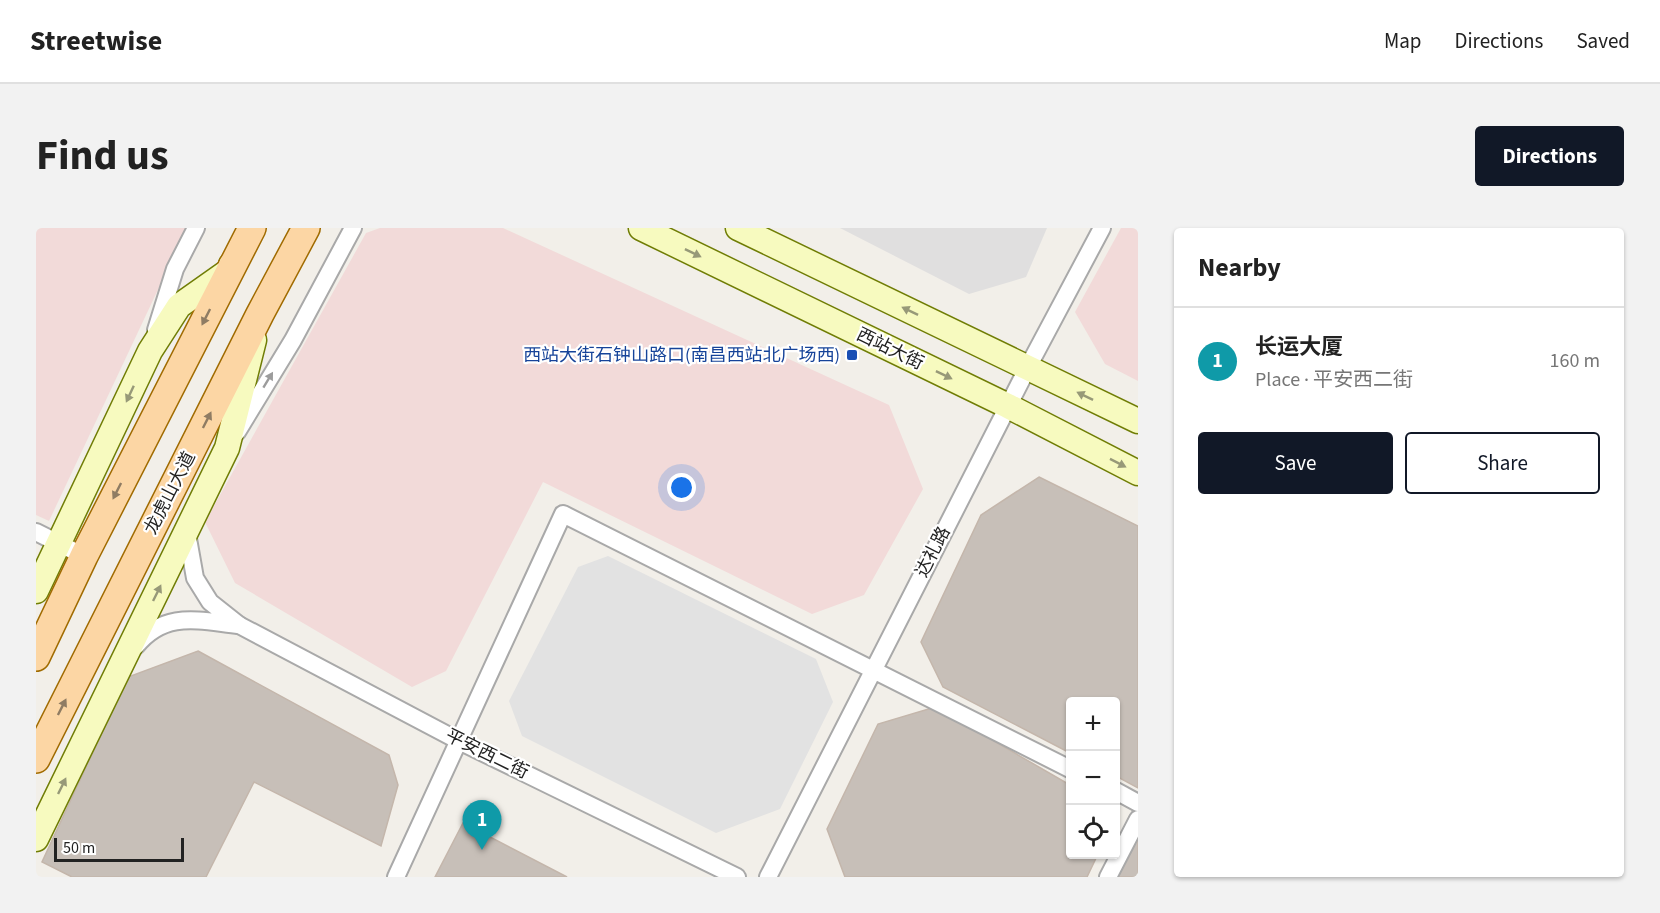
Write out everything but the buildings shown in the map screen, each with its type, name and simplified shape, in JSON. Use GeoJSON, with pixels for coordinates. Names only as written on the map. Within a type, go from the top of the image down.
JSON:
{"type":"FeatureCollection","features":[{"type":"Feature","properties":{"kind":"main road"},"geometry":{"type":"LineString","coordinates":[[36,591],[150,351],[178,306],[230,270],[240,228]]}},
{"type":"Feature","properties":{"kind":"main road"},"geometry":{"type":"LineString","coordinates":[[36,657],[84,556],[252,228]]}},
{"type":"Feature","properties":{"kind":"main road","name":"西站大街"},"geometry":{"type":"LineString","coordinates":[[641,228],[1008,406],[1138,474]]}},
{"type":"Feature","properties":{"kind":"main road"},"geometry":{"type":"LineString","coordinates":[[738,228],[1138,421]]}},
{"type":"Feature","properties":{"kind":"main road","name":"龙虎山大道"},"geometry":{"type":"LineString","coordinates":[[36,759],[260,314],[306,233]]}},
{"type":"Feature","properties":{"kind":"main road"},"geometry":{"type":"LineString","coordinates":[[36,839],[227,448],[260,314]]}},
{"type":"Feature","properties":{"kind":"street"},"geometry":{"type":"LineString","coordinates":[[150,351],[175,269],[196,228]]}},
{"type":"Feature","properties":{"kind":"street"},"geometry":{"type":"LineString","coordinates":[[227,448],[293,340],[353,228]]}},
{"type":"Feature","properties":{"kind":"street","name":"达礼路"},"geometry":{"type":"LineString","coordinates":[[768,877],[1028,367],[1102,228]]}},
{"type":"Feature","properties":{"kind":"street"},"geometry":{"type":"LineString","coordinates":[[396,877],[563,514],[1066,766]]}},
{"type":"Feature","properties":{"kind":"street"},"geometry":{"type":"LineString","coordinates":[[36,532],[84,556]]}},
{"type":"Feature","properties":{"kind":"street"},"geometry":{"type":"LineString","coordinates":[[187,533],[195,578],[210,602],[239,625]]}},
{"type":"Feature","properties":{"kind":"street"},"geometry":{"type":"LineString","coordinates":[[121,666],[145,635],[162,624],[179,620],[239,625]]}},
{"type":"Feature","properties":{"kind":"street","name":"平安西二街"},"geometry":{"type":"LineString","coordinates":[[239,625],[459,741],[737,877]]}},
{"type":"Feature","properties":{"kind":"street"},"geometry":{"type":"LineString","coordinates":[[1120,793],[1138,803]]}},
{"type":"Feature","properties":{"kind":"street"},"geometry":{"type":"LineString","coordinates":[[1108,877],[1138,819]]}},
{"type":"Feature","properties":{"kind":"shaded area"},"geometry":{"type":"Polygon","coordinates":[[[36,228],[187,228],[49,521],[36,515],[36,228]]]}},
{"type":"Feature","properties":{"kind":"shaded area"},"geometry":{"type":"Polygon","coordinates":[[[380,228],[503,228],[889,405],[923,489],[864,595],[812,614],[543,482],[446,671],[412,687],[235,583],[205,522],[366,233],[380,228]]]}},
{"type":"Feature","properties":{"kind":"shaded area"},"geometry":{"type":"Polygon","coordinates":[[[840,228],[1047,228],[1026,277],[969,294],[840,228]]]}},
{"type":"Feature","properties":{"kind":"shaded area"},"geometry":{"type":"Polygon","coordinates":[[[1121,228],[1138,228],[1138,381],[1105,364],[1075,312],[1121,228]]]}},
{"type":"Feature","properties":{"kind":"shaded area"},"geometry":{"type":"Polygon","coordinates":[[[608,556],[816,659],[833,702],[780,809],[716,833],[522,736],[509,701],[578,567],[608,556]]]}},
{"type":"Feature","properties":{"kind":"place","name":"西站大街石钟山路口(南昌西站北广场西)"},"geometry":{"type":"Point","coordinates":[852,355]}},
{"type":"Feature","properties":{"kind":"place","name":"长运大厦"},"geometry":{"type":"Point","coordinates":[482,850]}}]}
